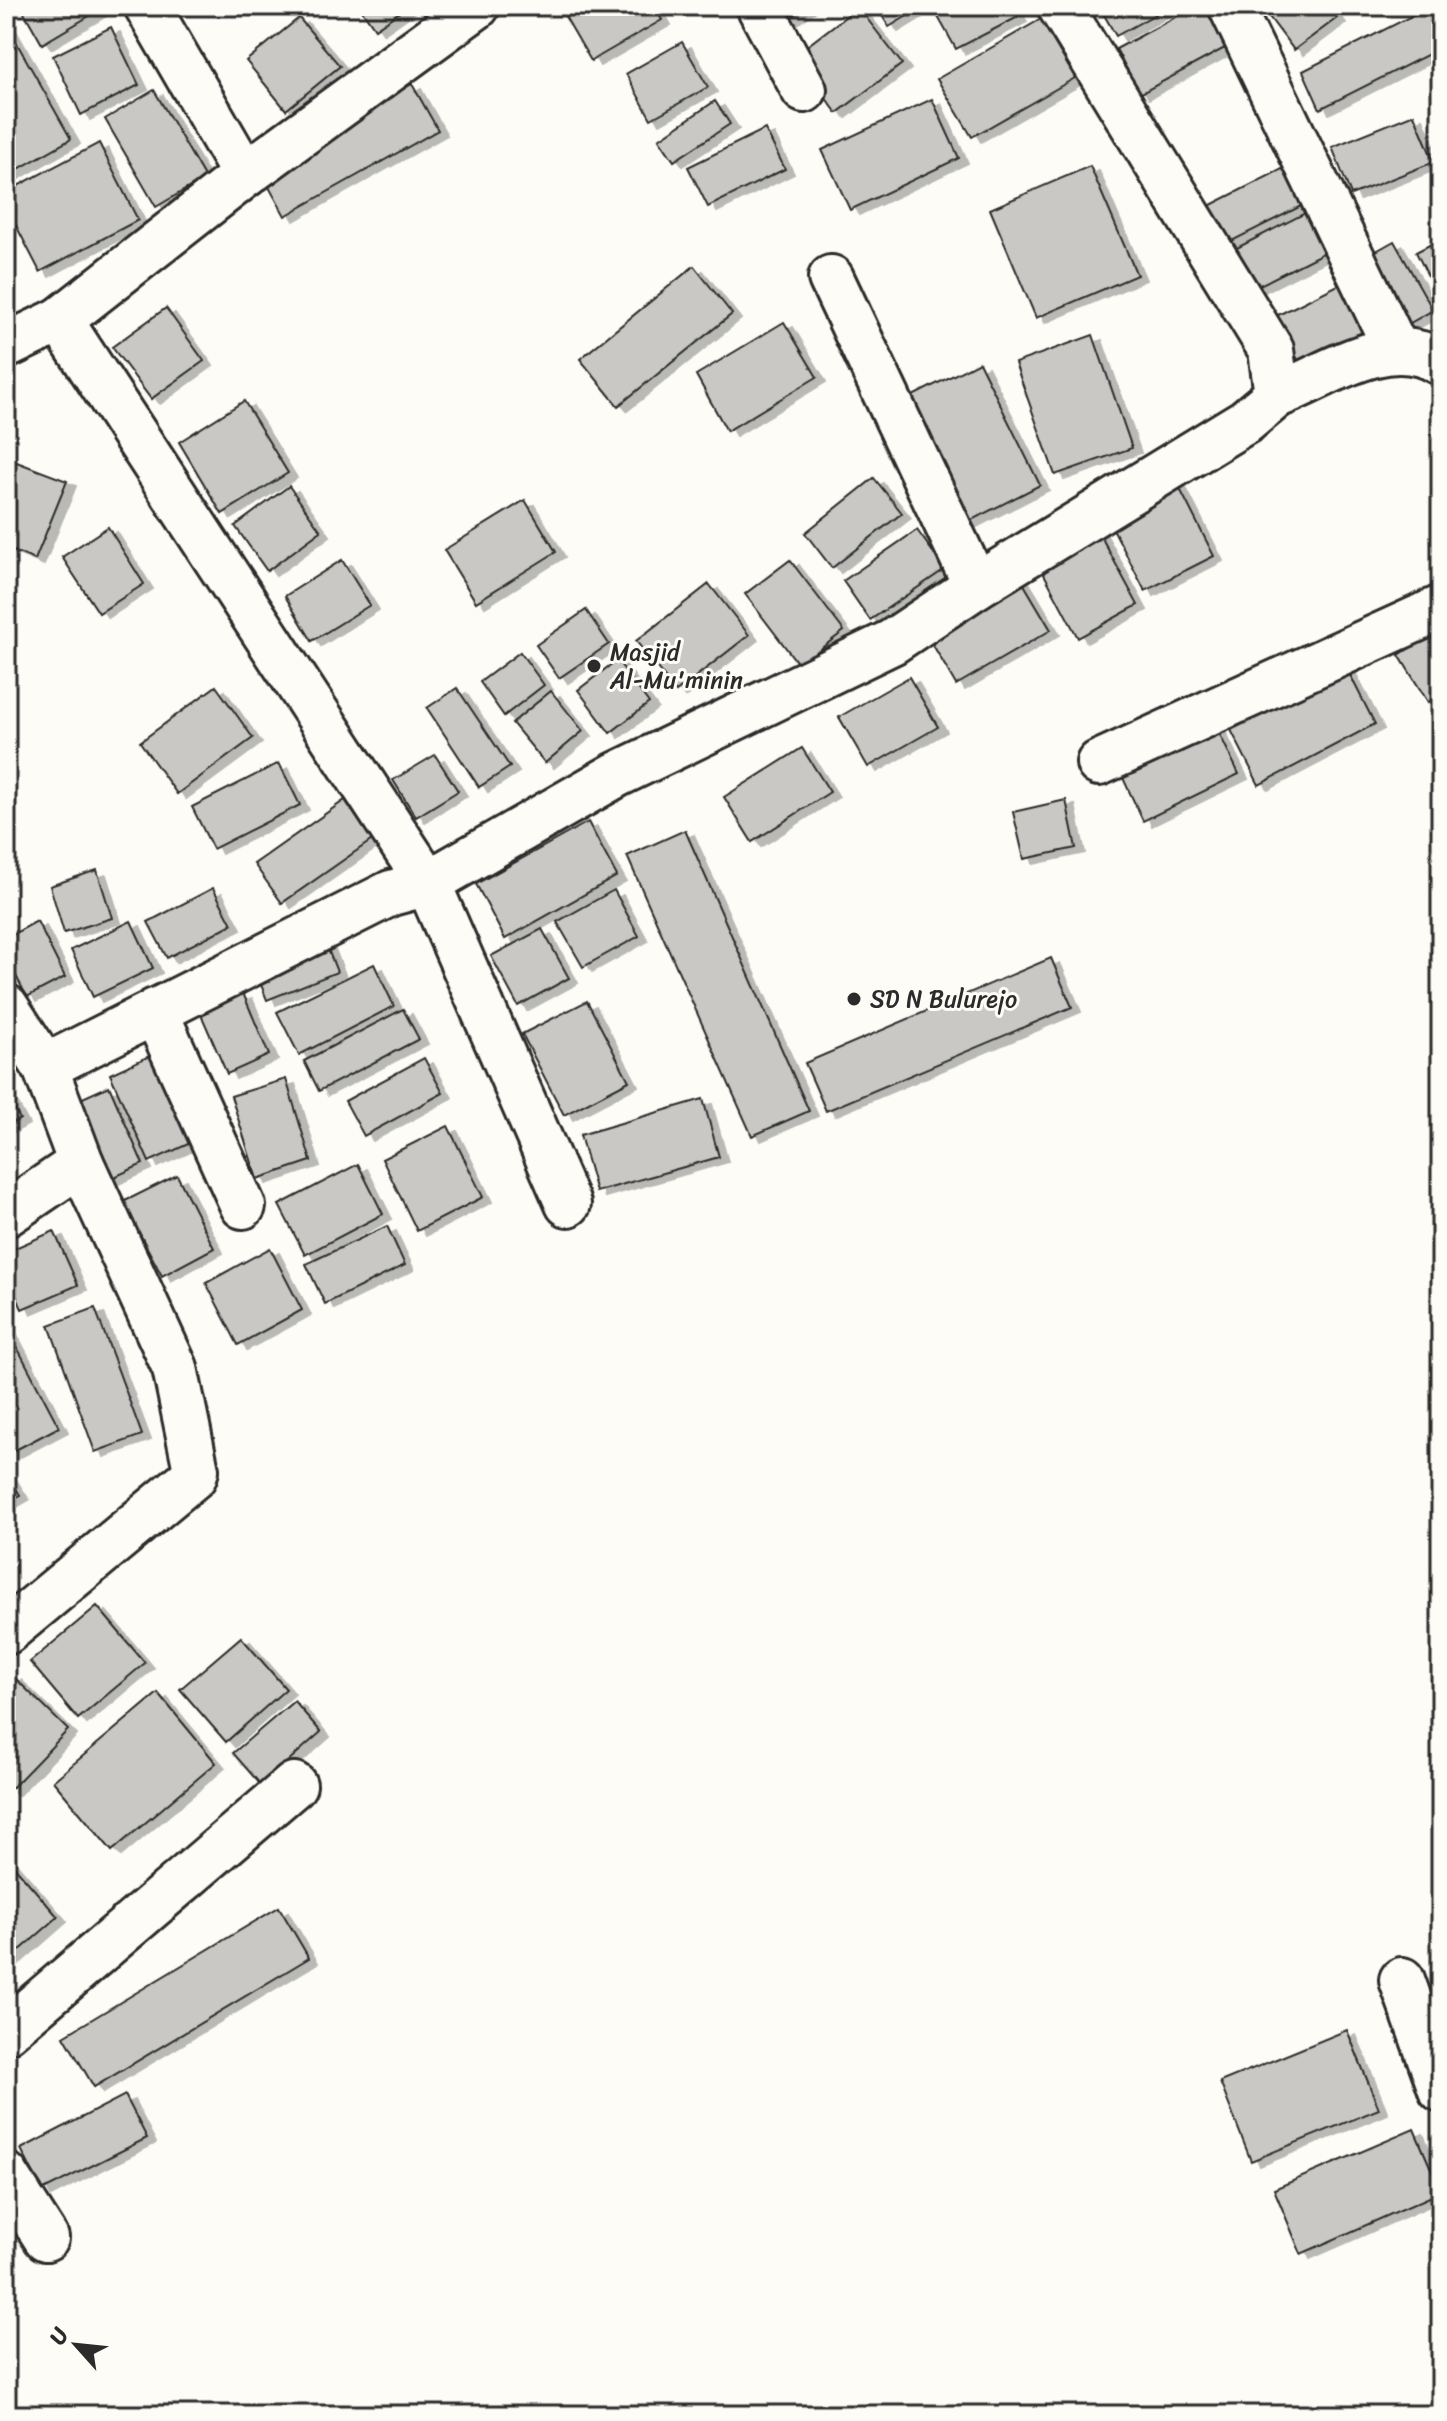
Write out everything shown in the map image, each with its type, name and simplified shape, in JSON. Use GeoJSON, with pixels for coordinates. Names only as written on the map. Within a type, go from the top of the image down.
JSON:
{"type":"FeatureCollection","features":[{"type":"Feature","properties":{"kind":"street"},"geometry":{"type":"LineString","coordinates":[[147,6],[245,175]]}},
{"type":"Feature","properties":{"kind":"street"},"geometry":{"type":"LineString","coordinates":[[6,346],[60,320],[245,175],[477,6]]}},
{"type":"Feature","properties":{"kind":"street"},"geometry":{"type":"LineString","coordinates":[[759,6],[804,90]]}},
{"type":"Feature","properties":{"kind":"street"},"geometry":{"type":"LineString","coordinates":[[1060,6],[1271,350],[1277,395]]}},
{"type":"Feature","properties":{"kind":"street"},"geometry":{"type":"LineString","coordinates":[[1231,6],[1397,351]]}},
{"type":"Feature","properties":{"kind":"street"},"geometry":{"type":"LineString","coordinates":[[831,278],[976,586]]}},
{"type":"Feature","properties":{"kind":"street"},"geometry":{"type":"LineString","coordinates":[[60,320],[428,883],[568,1204]]}},
{"type":"Feature","properties":{"kind":"street"},"geometry":{"type":"LineString","coordinates":[[45,1067],[391,893],[428,883],[616,775],[892,642],[976,586],[1246,421],[1277,395],[1378,351],[1420,351],[1441,363]]}},
{"type":"Feature","properties":{"kind":"street"},"geometry":{"type":"LineString","coordinates":[[1099,763],[1441,608]]}},
{"type":"Feature","properties":{"kind":"street"},"geometry":{"type":"LineString","coordinates":[[6,1007],[45,1067],[81,1163],[175,1368],[196,1470],[194,1476],[157,1509],[6,1632]]}},
{"type":"Feature","properties":{"kind":"street"},"geometry":{"type":"LineString","coordinates":[[155,1011],[243,1206]]}},
{"type":"Feature","properties":{"kind":"street"},"geometry":{"type":"LineString","coordinates":[[6,1214],[81,1163]]}},
{"type":"Feature","properties":{"kind":"street"},"geometry":{"type":"LineString","coordinates":[[6,2031],[294,1785]]}},
{"type":"Feature","properties":{"kind":"street"},"geometry":{"type":"LineString","coordinates":[[1402,1980],[1441,2089]]}},
{"type":"Feature","properties":{"kind":"street"},"geometry":{"type":"LineString","coordinates":[[6,2175],[46,2238]]}},
{"type":"Feature","properties":{"kind":"building"},"geometry":{"type":"Polygon","coordinates":[[[99,6],[101,9],[42,44],[21,7],[99,6]]]}},
{"type":"Feature","properties":{"kind":"building"},"geometry":{"type":"Polygon","coordinates":[[[359,6],[408,6],[375,29],[359,6]]]}},
{"type":"Feature","properties":{"kind":"building"},"geometry":{"type":"Polygon","coordinates":[[[559,6],[654,6],[662,20],[591,61],[559,6]]]}},
{"type":"Feature","properties":{"kind":"building"},"geometry":{"type":"Polygon","coordinates":[[[767,6],[807,6],[780,25],[767,6]]]}},
{"type":"Feature","properties":{"kind":"building"},"geometry":{"type":"Polygon","coordinates":[[[876,6],[922,6],[922,7],[889,27],[876,6]]]}},
{"type":"Feature","properties":{"kind":"building"},"geometry":{"type":"Polygon","coordinates":[[[932,6],[1012,6],[1018,17],[956,49],[932,6]]]}},
{"type":"Feature","properties":{"kind":"building"},"geometry":{"type":"Polygon","coordinates":[[[1099,6],[1170,6],[1116,36],[1099,6]]]}},
{"type":"Feature","properties":{"kind":"building"},"geometry":{"type":"Polygon","coordinates":[[[1196,6],[1215,6],[1234,43],[1140,94],[1116,49],[1196,6]]]}},
{"type":"Feature","properties":{"kind":"building"},"geometry":{"type":"Polygon","coordinates":[[[1261,6],[1328,6],[1337,18],[1294,50],[1261,6]]]}},
{"type":"Feature","properties":{"kind":"building"},"geometry":{"type":"Polygon","coordinates":[[[858,7],[902,64],[837,113],[794,56],[858,7]]]}},
{"type":"Feature","properties":{"kind":"building"},"geometry":{"type":"Polygon","coordinates":[[[1427,8],[1441,36],[1441,48],[1320,109],[1303,71],[1427,8]]]}},
{"type":"Feature","properties":{"kind":"building"},"geometry":{"type":"Polygon","coordinates":[[[299,18],[340,66],[286,110],[246,61],[299,18]]]}},
{"type":"Feature","properties":{"kind":"building"},"geometry":{"type":"Polygon","coordinates":[[[1041,19],[1075,78],[972,137],[937,79],[1041,19]]]}},
{"type":"Feature","properties":{"kind":"building"},"geometry":{"type":"Polygon","coordinates":[[[6,24],[71,139],[6,176],[6,24]]]}},
{"type":"Feature","properties":{"kind":"building"},"geometry":{"type":"Polygon","coordinates":[[[111,27],[139,85],[81,115],[53,56],[111,27]]]}},
{"type":"Feature","properties":{"kind":"building"},"geometry":{"type":"Polygon","coordinates":[[[682,42],[708,87],[651,119],[626,74],[682,42]]]}},
{"type":"Feature","properties":{"kind":"building"},"geometry":{"type":"Polygon","coordinates":[[[412,84],[438,130],[285,216],[259,169],[412,84]]]}},
{"type":"Feature","properties":{"kind":"building"},"geometry":{"type":"Polygon","coordinates":[[[154,90],[205,178],[156,207],[105,119],[154,90]]]}},
{"type":"Feature","properties":{"kind":"building"},"geometry":{"type":"Polygon","coordinates":[[[932,99],[959,158],[850,210],[822,150],[932,99]]]}},
{"type":"Feature","properties":{"kind":"building"},"geometry":{"type":"Polygon","coordinates":[[[715,101],[730,124],[674,161],[659,139],[715,101]]]}},
{"type":"Feature","properties":{"kind":"building"},"geometry":{"type":"Polygon","coordinates":[[[1414,114],[1434,162],[1351,195],[1332,147],[1414,114]]]}},
{"type":"Feature","properties":{"kind":"building"},"geometry":{"type":"Polygon","coordinates":[[[765,129],[785,169],[708,207],[688,167],[765,129]]]}},
{"type":"Feature","properties":{"kind":"building"},"geometry":{"type":"Polygon","coordinates":[[[99,143],[138,220],[40,272],[6,206],[6,192],[99,143]]]}},
{"type":"Feature","properties":{"kind":"building"},"geometry":{"type":"Polygon","coordinates":[[[1294,163],[1313,200],[1226,244],[1207,207],[1294,163]]]}},
{"type":"Feature","properties":{"kind":"building"},"geometry":{"type":"Polygon","coordinates":[[[1090,166],[1137,275],[1036,318],[990,209],[1090,166]]]}},
{"type":"Feature","properties":{"kind":"building"},"geometry":{"type":"Polygon","coordinates":[[[1311,210],[1331,249],[1250,290],[1231,251],[1311,210]]]}},
{"type":"Feature","properties":{"kind":"building"},"geometry":{"type":"Polygon","coordinates":[[[1441,239],[1441,302],[1416,252],[1441,239]]]}},
{"type":"Feature","properties":{"kind":"building"},"geometry":{"type":"Polygon","coordinates":[[[1394,241],[1433,310],[1396,331],[1357,262],[1394,241]]]}},
{"type":"Feature","properties":{"kind":"building"},"geometry":{"type":"Polygon","coordinates":[[[694,266],[732,314],[618,406],[580,359],[694,266]]]}},
{"type":"Feature","properties":{"kind":"building"},"geometry":{"type":"Polygon","coordinates":[[[1348,280],[1372,327],[1300,364],[1276,316],[1348,280]]]}},
{"type":"Feature","properties":{"kind":"building"},"geometry":{"type":"Polygon","coordinates":[[[166,308],[204,361],[151,399],[112,347],[166,308]]]}},
{"type":"Feature","properties":{"kind":"building"},"geometry":{"type":"Polygon","coordinates":[[[784,322],[817,377],[727,431],[696,375],[784,322]]]}},
{"type":"Feature","properties":{"kind":"building"},"geometry":{"type":"Polygon","coordinates":[[[1093,335],[1132,448],[1055,475],[1015,363],[1093,335]]]}},
{"type":"Feature","properties":{"kind":"building"},"geometry":{"type":"Polygon","coordinates":[[[979,362],[1040,485],[962,525],[901,402],[979,362]]]}},
{"type":"Feature","properties":{"kind":"building"},"geometry":{"type":"Polygon","coordinates":[[[244,401],[288,473],[222,514],[179,442],[244,401]]]}},
{"type":"Feature","properties":{"kind":"building"},"geometry":{"type":"Polygon","coordinates":[[[6,458],[67,481],[35,560],[6,548],[6,458]]]}},
{"type":"Feature","properties":{"kind":"building"},"geometry":{"type":"Polygon","coordinates":[[[874,478],[902,513],[832,568],[805,533],[874,478]]]}},
{"type":"Feature","properties":{"kind":"building"},"geometry":{"type":"Polygon","coordinates":[[[1175,479],[1214,556],[1145,591],[1106,515],[1175,479]]]}},
{"type":"Feature","properties":{"kind":"building"},"geometry":{"type":"Polygon","coordinates":[[[289,486],[321,531],[267,571],[235,526],[289,486]]]}},
{"type":"Feature","properties":{"kind":"building"},"geometry":{"type":"Polygon","coordinates":[[[525,500],[556,552],[476,602],[444,550],[525,500]]]}},
{"type":"Feature","properties":{"kind":"building"},"geometry":{"type":"Polygon","coordinates":[[[108,527],[144,584],[99,613],[62,557],[108,527]]]}},
{"type":"Feature","properties":{"kind":"building"},"geometry":{"type":"Polygon","coordinates":[[[1097,529],[1138,605],[1078,638],[1037,561],[1097,529]]]}},
{"type":"Feature","properties":{"kind":"building"},"geometry":{"type":"Polygon","coordinates":[[[917,530],[945,569],[870,620],[843,581],[917,530]]]}},
{"type":"Feature","properties":{"kind":"building"},"geometry":{"type":"Polygon","coordinates":[[[342,560],[370,605],[312,641],[285,596],[342,560]]]}},
{"type":"Feature","properties":{"kind":"building"},"geometry":{"type":"Polygon","coordinates":[[[790,560],[844,631],[799,665],[745,594],[790,560]]]}},
{"type":"Feature","properties":{"kind":"building"},"geometry":{"type":"Polygon","coordinates":[[[1019,576],[1051,630],[956,685],[925,631],[1019,576]]]}},
{"type":"Feature","properties":{"kind":"building"},"geometry":{"type":"Polygon","coordinates":[[[709,584],[749,635],[676,692],[636,641],[709,584]]]}},
{"type":"Feature","properties":{"kind":"building"},"geometry":{"type":"Polygon","coordinates":[[[586,610],[609,644],[559,678],[536,645],[586,610]]]}},
{"type":"Feature","properties":{"kind":"building"},"geometry":{"type":"Polygon","coordinates":[[[1441,628],[1441,694],[1428,702],[1399,655],[1441,628]]]}},
{"type":"Feature","properties":{"kind":"building"},"geometry":{"type":"Polygon","coordinates":[[[520,652],[544,685],[504,716],[480,682],[520,652]]]}},
{"type":"Feature","properties":{"kind":"building"},"geometry":{"type":"Polygon","coordinates":[[[617,660],[649,703],[610,733],[578,690],[617,660]]]}},
{"type":"Feature","properties":{"kind":"building"},"geometry":{"type":"Polygon","coordinates":[[[1347,669],[1375,724],[1259,785],[1231,730],[1347,669]]]}},
{"type":"Feature","properties":{"kind":"building"},"geometry":{"type":"Polygon","coordinates":[[[909,677],[938,727],[868,767],[839,717],[909,677]]]}},
{"type":"Feature","properties":{"kind":"building"},"geometry":{"type":"Polygon","coordinates":[[[216,686],[253,738],[177,794],[140,742],[216,686]]]}},
{"type":"Feature","properties":{"kind":"building"},"geometry":{"type":"Polygon","coordinates":[[[457,688],[510,767],[479,787],[427,708],[457,688]]]}},
{"type":"Feature","properties":{"kind":"building"},"geometry":{"type":"Polygon","coordinates":[[[551,691],[583,731],[545,763],[512,723],[551,691]]]}},
{"type":"Feature","properties":{"kind":"building"},"geometry":{"type":"Polygon","coordinates":[[[1211,716],[1239,774],[1143,821],[1116,763],[1211,716]]]}},
{"type":"Feature","properties":{"kind":"building"},"geometry":{"type":"Polygon","coordinates":[[[802,748],[830,792],[752,842],[724,797],[802,748]]]}},
{"type":"Feature","properties":{"kind":"building"},"geometry":{"type":"Polygon","coordinates":[[[435,755],[458,791],[416,817],[393,780],[435,755]]]}},
{"type":"Feature","properties":{"kind":"building"},"geometry":{"type":"Polygon","coordinates":[[[279,763],[300,805],[213,849],[192,807],[279,763]]]}},
{"type":"Feature","properties":{"kind":"building"},"geometry":{"type":"Polygon","coordinates":[[[345,800],[372,840],[282,903],[254,864],[345,800]]]}},
{"type":"Feature","properties":{"kind":"building"},"geometry":{"type":"Polygon","coordinates":[[[1066,800],[1076,848],[1024,859],[1013,812],[1066,800]]]}},
{"type":"Feature","properties":{"kind":"building"},"geometry":{"type":"Polygon","coordinates":[[[588,822],[617,876],[505,939],[476,884],[588,822]]]}},
{"type":"Feature","properties":{"kind":"building"},"geometry":{"type":"Polygon","coordinates":[[[685,830],[809,1111],[752,1136],[627,856],[685,830]]]}},
{"type":"Feature","properties":{"kind":"building"},"geometry":{"type":"Polygon","coordinates":[[[97,870],[112,918],[64,933],[50,886],[97,870]]]}},
{"type":"Feature","properties":{"kind":"building"},"geometry":{"type":"Polygon","coordinates":[[[213,888],[232,924],[167,958],[148,922],[213,888]]]}},
{"type":"Feature","properties":{"kind":"building"},"geometry":{"type":"Polygon","coordinates":[[[614,890],[639,936],[583,967],[557,922],[614,890]]]}},
{"type":"Feature","properties":{"kind":"building"},"geometry":{"type":"Polygon","coordinates":[[[37,921],[65,977],[27,997],[6,957],[6,938],[37,921]]]}},
{"type":"Feature","properties":{"kind":"building"},"geometry":{"type":"Polygon","coordinates":[[[131,921],[153,968],[93,997],[71,950],[131,921]]]}},
{"type":"Feature","properties":{"kind":"building"},"geometry":{"type":"Polygon","coordinates":[[[542,929],[569,978],[518,1006],[491,956],[542,929]]]}},
{"type":"Feature","properties":{"kind":"building"},"geometry":{"type":"Polygon","coordinates":[[[323,937],[337,972],[267,1000],[253,964],[323,937]]]}},
{"type":"Feature","properties":{"kind":"building"},"geometry":{"type":"Polygon","coordinates":[[[1051,958],[1072,1007],[826,1111],[805,1063],[1051,958]]]}},
{"type":"Feature","properties":{"kind":"building"},"geometry":{"type":"Polygon","coordinates":[[[374,964],[394,1006],[299,1055],[277,1012],[374,964]]]}},
{"type":"Feature","properties":{"kind":"building"},"geometry":{"type":"Polygon","coordinates":[[[243,993],[269,1055],[227,1074],[200,1012],[243,993]]]}},
{"type":"Feature","properties":{"kind":"building"},"geometry":{"type":"Polygon","coordinates":[[[587,1001],[629,1081],[564,1115],[522,1034],[587,1001]]]}},
{"type":"Feature","properties":{"kind":"building"},"geometry":{"type":"Polygon","coordinates":[[[403,1009],[419,1039],[319,1091],[304,1061],[403,1009]]]}},
{"type":"Feature","properties":{"kind":"building"},"geometry":{"type":"Polygon","coordinates":[[[169,1047],[208,1135],[149,1162],[110,1074],[169,1047]]]}},
{"type":"Feature","properties":{"kind":"building"},"geometry":{"type":"Polygon","coordinates":[[[424,1058],[443,1093],[364,1136],[345,1101],[424,1058]]]}},
{"type":"Feature","properties":{"kind":"building"},"geometry":{"type":"Polygon","coordinates":[[[286,1079],[311,1161],[257,1179],[231,1096],[286,1079]]]}},
{"type":"Feature","properties":{"kind":"building"},"geometry":{"type":"Polygon","coordinates":[[[109,1086],[143,1164],[101,1183],[67,1105],[109,1086]]]}},
{"type":"Feature","properties":{"kind":"building"},"geometry":{"type":"Polygon","coordinates":[[[6,1093],[20,1119],[6,1127],[6,1093]]]}},
{"type":"Feature","properties":{"kind":"building"},"geometry":{"type":"Polygon","coordinates":[[[703,1099],[719,1157],[596,1192],[580,1135],[703,1099]]]}},
{"type":"Feature","properties":{"kind":"building"},"geometry":{"type":"Polygon","coordinates":[[[448,1126],[483,1197],[417,1231],[382,1159],[448,1126]]]}},
{"type":"Feature","properties":{"kind":"building"},"geometry":{"type":"Polygon","coordinates":[[[358,1164],[383,1214],[305,1255],[279,1205],[358,1164]]]}},
{"type":"Feature","properties":{"kind":"building"},"geometry":{"type":"Polygon","coordinates":[[[177,1175],[214,1248],[162,1276],[123,1202],[177,1175]]]}},
{"type":"Feature","properties":{"kind":"building"},"geometry":{"type":"Polygon","coordinates":[[[387,1226],[405,1265],[325,1304],[306,1264],[387,1226]]]}},
{"type":"Feature","properties":{"kind":"building"},"geometry":{"type":"Polygon","coordinates":[[[54,1231],[78,1285],[22,1309],[6,1273],[6,1252],[54,1231]]]}},
{"type":"Feature","properties":{"kind":"building"},"geometry":{"type":"Polygon","coordinates":[[[270,1248],[302,1310],[238,1345],[206,1283],[270,1248]]]}},
{"type":"Feature","properties":{"kind":"building"},"geometry":{"type":"Polygon","coordinates":[[[95,1308],[142,1435],[95,1452],[49,1325],[95,1308]]]}},
{"type":"Feature","properties":{"kind":"building"},"geometry":{"type":"Polygon","coordinates":[[[6,1326],[59,1427],[6,1455],[6,1326]]]}},
{"type":"Feature","properties":{"kind":"building"},"geometry":{"type":"Polygon","coordinates":[[[6,1473],[20,1495],[6,1503],[6,1473]]]}},
{"type":"Feature","properties":{"kind":"building"},"geometry":{"type":"Polygon","coordinates":[[[97,1606],[145,1663],[78,1719],[30,1662],[97,1606]]]}},
{"type":"Feature","properties":{"kind":"building"},"geometry":{"type":"Polygon","coordinates":[[[241,1637],[286,1689],[226,1742],[180,1689],[241,1637]]]}},
{"type":"Feature","properties":{"kind":"building"},"geometry":{"type":"Polygon","coordinates":[[[12,1675],[68,1730],[9,1791],[6,1788],[6,1680],[12,1675]]]}},
{"type":"Feature","properties":{"kind":"building"},"geometry":{"type":"Polygon","coordinates":[[[158,1693],[216,1763],[112,1851],[53,1781],[158,1693]]]}},
{"type":"Feature","properties":{"kind":"building"},"geometry":{"type":"Polygon","coordinates":[[[294,1701],[321,1732],[261,1785],[233,1753],[294,1701]]]}},
{"type":"Feature","properties":{"kind":"building"},"geometry":{"type":"Polygon","coordinates":[[[6,1857],[58,1917],[10,1959],[6,1954],[6,1857]]]}},
{"type":"Feature","properties":{"kind":"building"},"geometry":{"type":"Polygon","coordinates":[[[279,1907],[309,1958],[94,2087],[64,2036],[279,1907]]]}},
{"type":"Feature","properties":{"kind":"building"},"geometry":{"type":"Polygon","coordinates":[[[1441,1985],[1441,2048],[1418,1995],[1441,1985]]]}},
{"type":"Feature","properties":{"kind":"building"},"geometry":{"type":"Polygon","coordinates":[[[1347,2030],[1379,2109],[1251,2161],[1220,2082],[1347,2030]]]}},
{"type":"Feature","properties":{"kind":"building"},"geometry":{"type":"Polygon","coordinates":[[[125,2095],[147,2138],[42,2191],[21,2149],[125,2095]]]}},
{"type":"Feature","properties":{"kind":"building"},"geometry":{"type":"Polygon","coordinates":[[[1414,2129],[1441,2192],[1301,2254],[1274,2189],[1414,2129]]]}},
{"type":"Feature","properties":{"kind":"building"},"geometry":{"type":"Polygon","coordinates":[[[1441,2402],[1441,2415],[1410,2415],[1441,2402]]]}},
{"type":"Feature","properties":{"kind":"place","name":"Masjid Al-Mu'minin"},"geometry":{"type":"Point","coordinates":[594,666]}},
{"type":"Feature","properties":{"kind":"place","name":"SD N Bulurejo"},"geometry":{"type":"Point","coordinates":[854,999]}}]}
